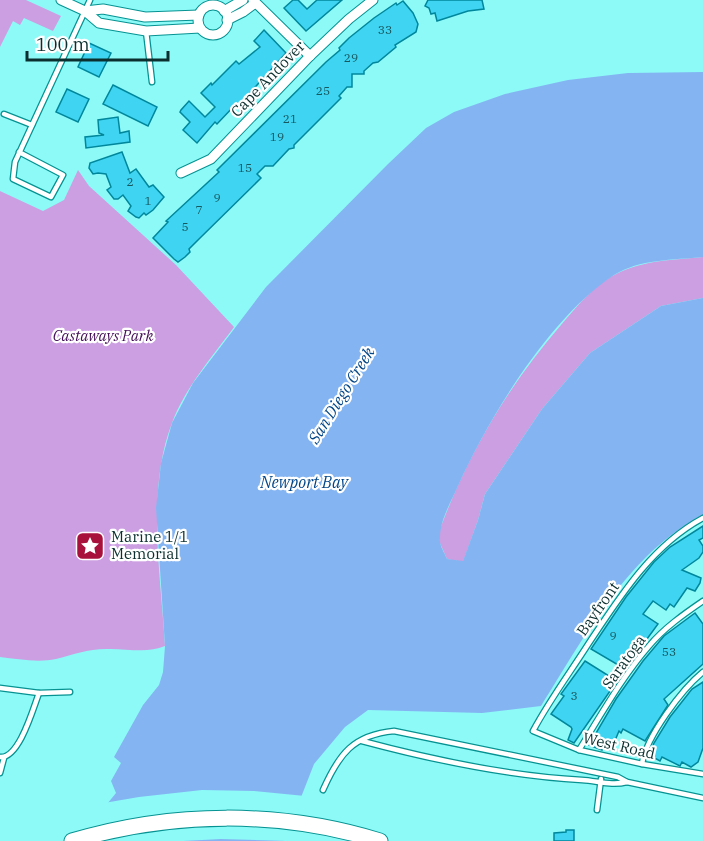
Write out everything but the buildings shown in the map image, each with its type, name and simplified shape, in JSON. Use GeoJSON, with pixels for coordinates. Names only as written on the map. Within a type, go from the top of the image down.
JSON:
{"type":"FeatureCollection","features":[{"type":"Feature","properties":{"kind":"highway"},"geometry":{"type":"LineString","coordinates":[[72,841],[158,822],[226,818],[313,825],[379,841]]}},
{"type":"Feature","properties":{"kind":"street"},"geometry":{"type":"LineString","coordinates":[[61,0],[85,11],[99,23],[146,31],[200,28]]}},
{"type":"Feature","properties":{"kind":"street"},"geometry":{"type":"LineString","coordinates":[[226,15],[220,8],[206,7],[199,15],[198,24],[208,34],[217,34],[225,29],[226,15],[243,0]]}},
{"type":"Feature","properties":{"kind":"street","name":"Cape Andover"},"geometry":{"type":"LineString","coordinates":[[182,173],[211,159],[310,56],[373,0]]}},
{"type":"Feature","properties":{"kind":"street"},"geometry":{"type":"LineString","coordinates":[[226,15],[243,12],[254,2],[310,56]]}},
{"type":"Feature","properties":{"kind":"street"},"geometry":{"type":"LineString","coordinates":[[85,11],[103,9],[146,17],[199,15]]}},
{"type":"Feature","properties":{"kind":"street"},"geometry":{"type":"LineString","coordinates":[[146,17],[146,31]]}},
{"type":"Feature","properties":{"kind":"lane"},"geometry":{"type":"LineString","coordinates":[[19,152],[63,175],[51,197],[13,179],[15,162],[19,152],[90,0]]}},
{"type":"Feature","properties":{"kind":"lane"},"geometry":{"type":"LineString","coordinates":[[146,31],[152,82]]}},
{"type":"Feature","properties":{"kind":"lane"},"geometry":{"type":"LineString","coordinates":[[4,114],[32,125]]}},
{"type":"Feature","properties":{"kind":"lane","name":"Bayfront"},"geometry":{"type":"LineString","coordinates":[[532,731],[622,593],[652,557],[685,528],[703,518]]}},
{"type":"Feature","properties":{"kind":"lane","name":"Saratoga"},"geometry":{"type":"LineString","coordinates":[[579,750],[649,645],[703,601]]}},
{"type":"Feature","properties":{"kind":"lane"},"geometry":{"type":"LineString","coordinates":[[642,764],[652,738],[666,715],[703,672]]}},
{"type":"Feature","properties":{"kind":"lane"},"geometry":{"type":"LineString","coordinates":[[0,688],[39,693],[70,692]]}},
{"type":"Feature","properties":{"kind":"lane"},"geometry":{"type":"LineString","coordinates":[[0,773],[2,758],[12,754],[21,739],[39,693]]}},
{"type":"Feature","properties":{"kind":"lane"},"geometry":{"type":"LineString","coordinates":[[323,790],[336,762],[348,749],[378,732],[394,731],[618,777],[627,782],[703,798]]}},
{"type":"Feature","properties":{"kind":"lane","name":"West Road"},"geometry":{"type":"LineString","coordinates":[[532,731],[579,750],[703,775]]}},
{"type":"Feature","properties":{"kind":"lane"},"geometry":{"type":"LineString","coordinates":[[361,740],[484,767],[560,780],[618,785],[627,782]]}},
{"type":"Feature","properties":{"kind":"lane"},"geometry":{"type":"LineString","coordinates":[[597,810],[601,774]]}},
{"type":"Feature","properties":{"kind":"green space"},"geometry":{"type":"Polygon","coordinates":[[[0,0],[26,0],[61,16],[53,31],[24,18],[20,25],[13,21],[0,47],[0,0]]]}},
{"type":"Feature","properties":{"kind":"green space","name":"Castaways Park"},"geometry":{"type":"Polygon","coordinates":[[[78,170],[89,186],[176,265],[234,327],[184,397],[172,423],[164,449],[159,476],[157,533],[165,646],[143,650],[93,650],[42,661],[0,657],[0,191],[43,211],[64,200],[78,170]]]}},
{"type":"Feature","properties":{"kind":"green space"},"geometry":{"type":"Polygon","coordinates":[[[703,257],[703,298],[661,306],[590,353],[542,409],[485,494],[463,562],[447,559],[439,541],[440,529],[463,474],[507,397],[567,318],[594,289],[618,273],[649,263],[703,257]]]}},
{"type":"Feature","properties":{"kind":"water","name":"Newport Bay"},"geometry":{"type":"Polygon","coordinates":[[[703,72],[703,257],[657,261],[624,270],[590,293],[567,316],[524,370],[486,430],[446,511],[440,531],[440,541],[447,559],[463,561],[485,494],[542,409],[590,353],[661,306],[703,298],[703,515],[676,532],[630,574],[610,599],[541,706],[482,713],[368,710],[345,727],[314,764],[284,841],[77,841],[116,793],[111,781],[121,763],[114,757],[143,705],[159,685],[163,672],[165,646],[156,508],[161,463],[172,423],[193,383],[266,287],[426,128],[454,112],[505,94],[568,80],[628,73],[703,72]]]}},
{"type":"Feature","properties":{"kind":"pier"},"geometry":{"type":"Polygon","coordinates":[[[202,790],[254,791],[305,796],[287,841],[221,839],[74,841],[104,803],[202,790]]]}},
{"type":"Feature","properties":{"kind":"place","name":"Marine 1/1 Memorial"},"geometry":{"type":"Point","coordinates":[90,546]}},
{"type":"Feature","properties":{"kind":"water label","name":"San Diego Creek"},"geometry":{"type":"Point","coordinates":[341,395]}}]}
